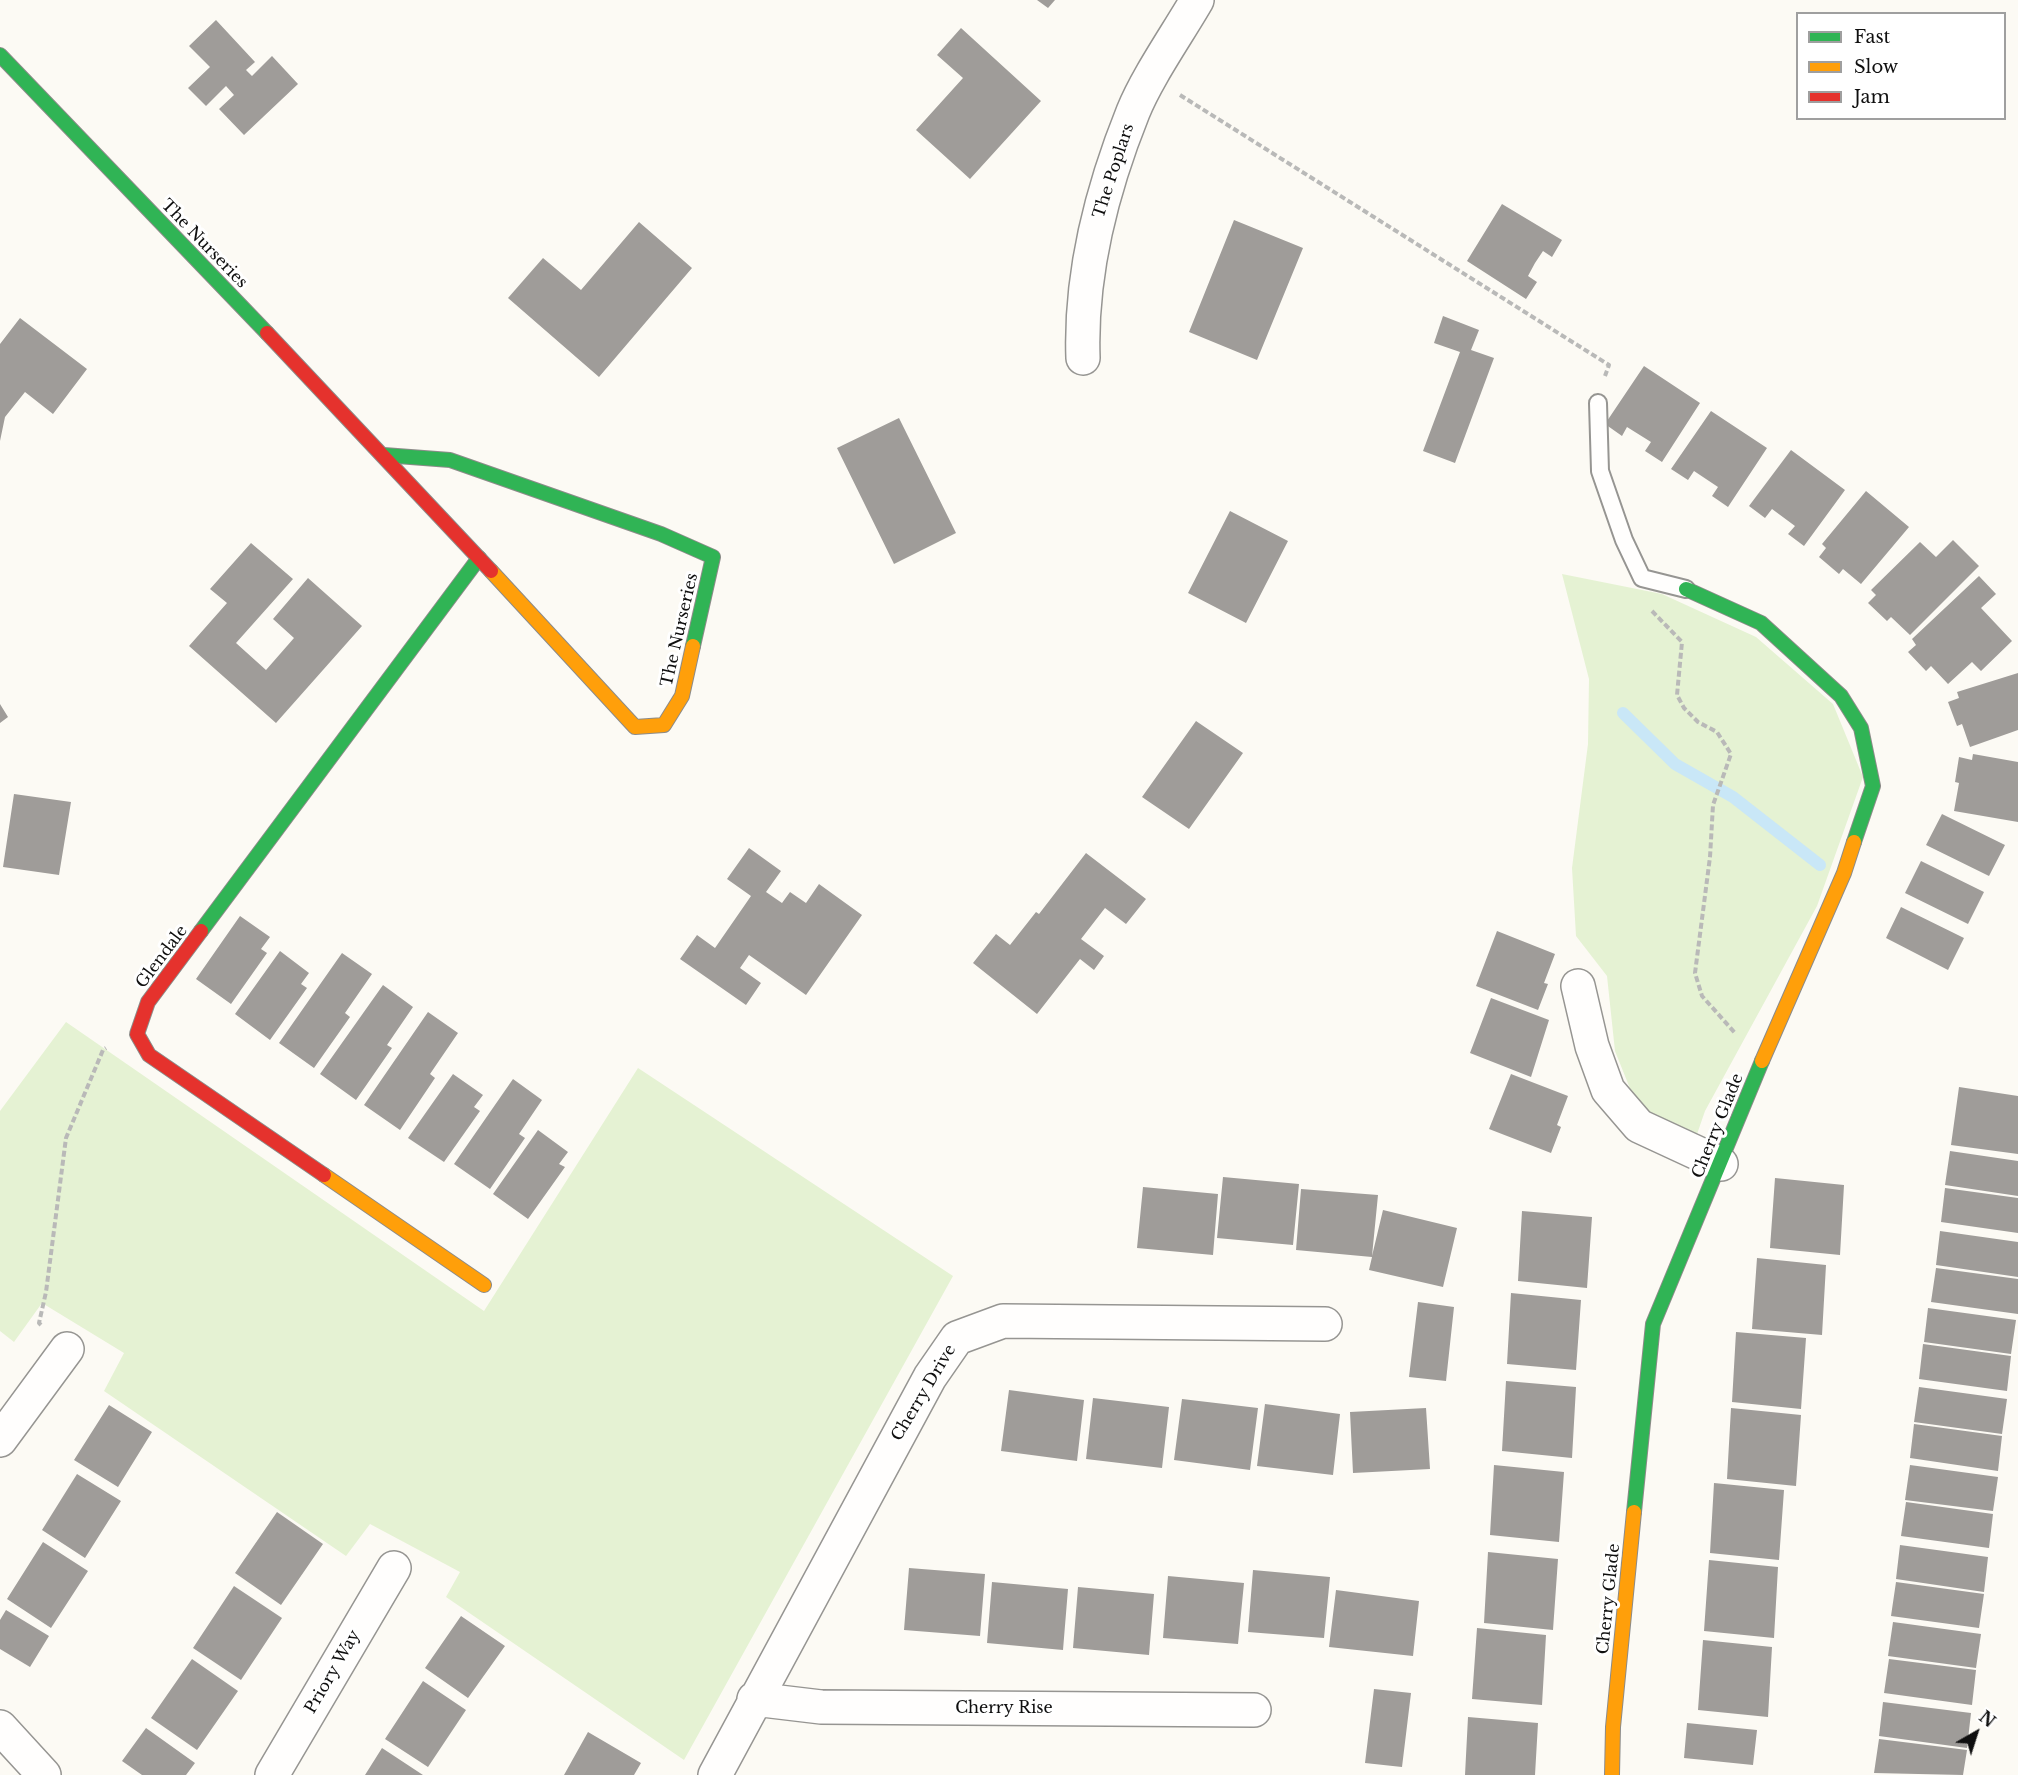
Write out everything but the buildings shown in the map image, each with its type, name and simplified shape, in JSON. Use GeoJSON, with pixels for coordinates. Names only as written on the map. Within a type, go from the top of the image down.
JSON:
{"type":"FeatureCollection","features":[{"type":"Feature","properties":{"kind":"street","name":"The Poplars"},"geometry":{"type":"LineString","coordinates":[[1083,358],[1082,318],[1096,223],[1133,110],[1197,0]]}},
{"type":"Feature","properties":{"kind":"street","name":"The Nurseries"},"geometry":{"type":"LineString","coordinates":[[0,55],[384,455],[635,727],[664,724],[682,696],[713,557],[661,534],[450,460],[384,455]]}},
{"type":"Feature","properties":{"kind":"street","name":"Glendale"},"geometry":{"type":"LineString","coordinates":[[136,1034],[148,1002],[479,558]]}},
{"type":"Feature","properties":{"kind":"street","name":"Cherry Glade"},"geometry":{"type":"LineString","coordinates":[[1612,1775],[1613,1727],[1653,1324],[1844,873],[1873,786],[1861,728],[1840,696],[1761,623],[1686,589]]}},
{"type":"Feature","properties":{"kind":"street"},"geometry":{"type":"LineString","coordinates":[[1578,986],[1592,1046],[1608,1090],[1639,1126],[1721,1164]]}},
{"type":"Feature","properties":{"kind":"street"},"geometry":{"type":"LineString","coordinates":[[136,1034],[149,1055],[484,1285]]}},
{"type":"Feature","properties":{"kind":"street","name":"Cherry Drive"},"geometry":{"type":"LineString","coordinates":[[715,1775],[754,1699],[930,1377],[957,1338],[1003,1321],[1325,1323]]}},
{"type":"Feature","properties":{"kind":"street"},"geometry":{"type":"LineString","coordinates":[[0,1440],[67,1349]]}},
{"type":"Feature","properties":{"kind":"street","name":"Priory Way"},"geometry":{"type":"LineString","coordinates":[[272,1775],[394,1568]]}},
{"type":"Feature","properties":{"kind":"street","name":"Cherry Rise"},"geometry":{"type":"LineString","coordinates":[[754,1699],[821,1707],[1254,1710]]}},
{"type":"Feature","properties":{"kind":"street"},"geometry":{"type":"LineString","coordinates":[[0,1727],[44,1775]]}},
{"type":"Feature","properties":{"kind":"lane"},"geometry":{"type":"LineString","coordinates":[[1598,403],[1600,471],[1624,540],[1642,578],[1686,589]]}},
{"type":"Feature","properties":{"kind":"path"},"geometry":{"type":"LineString","coordinates":[[1186,99],[1609,365],[1598,403]]}},
{"type":"Feature","properties":{"kind":"path"},"geometry":{"type":"LineString","coordinates":[[1642,578],[1640,592],[1651,610],[1682,642],[1677,695],[1684,708],[1698,722],[1717,732],[1731,754],[1713,805],[1710,857],[1695,973],[1702,996],[1722,1021],[1743,1041],[1766,1053]]}},
{"type":"Feature","properties":{"kind":"path"},"geometry":{"type":"LineString","coordinates":[[67,1349],[39,1323],[66,1138],[103,1050],[136,1034]]}},
{"type":"Feature","properties":{"kind":"green space"},"geometry":{"type":"Polygon","coordinates":[[[1562,574],[1662,594],[1756,637],[1833,704],[1863,777],[1817,906],[1705,1111],[1695,1140],[1637,1106],[1615,1051],[1607,976],[1576,936],[1572,868],[1588,744],[1589,679],[1562,574]]]}},
{"type":"Feature","properties":{"kind":"green space"},"geometry":{"type":"Polygon","coordinates":[[[66,1022],[484,1311],[638,1068],[953,1276],[684,1760],[446,1597],[460,1572],[370,1524],[346,1556],[104,1391],[124,1353],[42,1303],[14,1342],[0,1331],[0,1111],[66,1022]]]}},
{"type":"Feature","properties":{"kind":"waterway"},"geometry":{"type":"LineString","coordinates":[[1623,713],[1675,764],[1733,797],[1820,865]]}},
{"type":"Feature","properties":{"kind":"traffic: fast"},"geometry":{"type":"LineString","coordinates":[[0,55],[267,333]]}},
{"type":"Feature","properties":{"kind":"traffic: fast"},"geometry":{"type":"LineString","coordinates":[[384,455],[450,460],[661,534],[713,557],[693,646]]}},
{"type":"Feature","properties":{"kind":"traffic: fast"},"geometry":{"type":"LineString","coordinates":[[201,931],[479,558]]}},
{"type":"Feature","properties":{"kind":"traffic: fast"},"geometry":{"type":"LineString","coordinates":[[1686,589],[1761,623],[1841,696],[1861,728],[1873,786],[1854,842]]}},
{"type":"Feature","properties":{"kind":"traffic: fast"},"geometry":{"type":"LineString","coordinates":[[1634,1512],[1653,1324],[1762,1061]]}},
{"type":"Feature","properties":{"kind":"traffic: slow"},"geometry":{"type":"LineString","coordinates":[[491,571],[635,727],[664,725],[682,696],[693,646]]}},
{"type":"Feature","properties":{"kind":"traffic: slow"},"geometry":{"type":"LineString","coordinates":[[1762,1061],[1844,873],[1854,842]]}},
{"type":"Feature","properties":{"kind":"traffic: slow"},"geometry":{"type":"LineString","coordinates":[[324,1175],[484,1285]]}},
{"type":"Feature","properties":{"kind":"traffic: slow"},"geometry":{"type":"LineString","coordinates":[[1612,1775],[1613,1727],[1634,1512]]}},
{"type":"Feature","properties":{"kind":"traffic: jam"},"geometry":{"type":"LineString","coordinates":[[267,333],[491,571]]}},
{"type":"Feature","properties":{"kind":"traffic: jam"},"geometry":{"type":"LineString","coordinates":[[201,931],[148,1002],[137,1034],[149,1055],[324,1175]]}}]}
